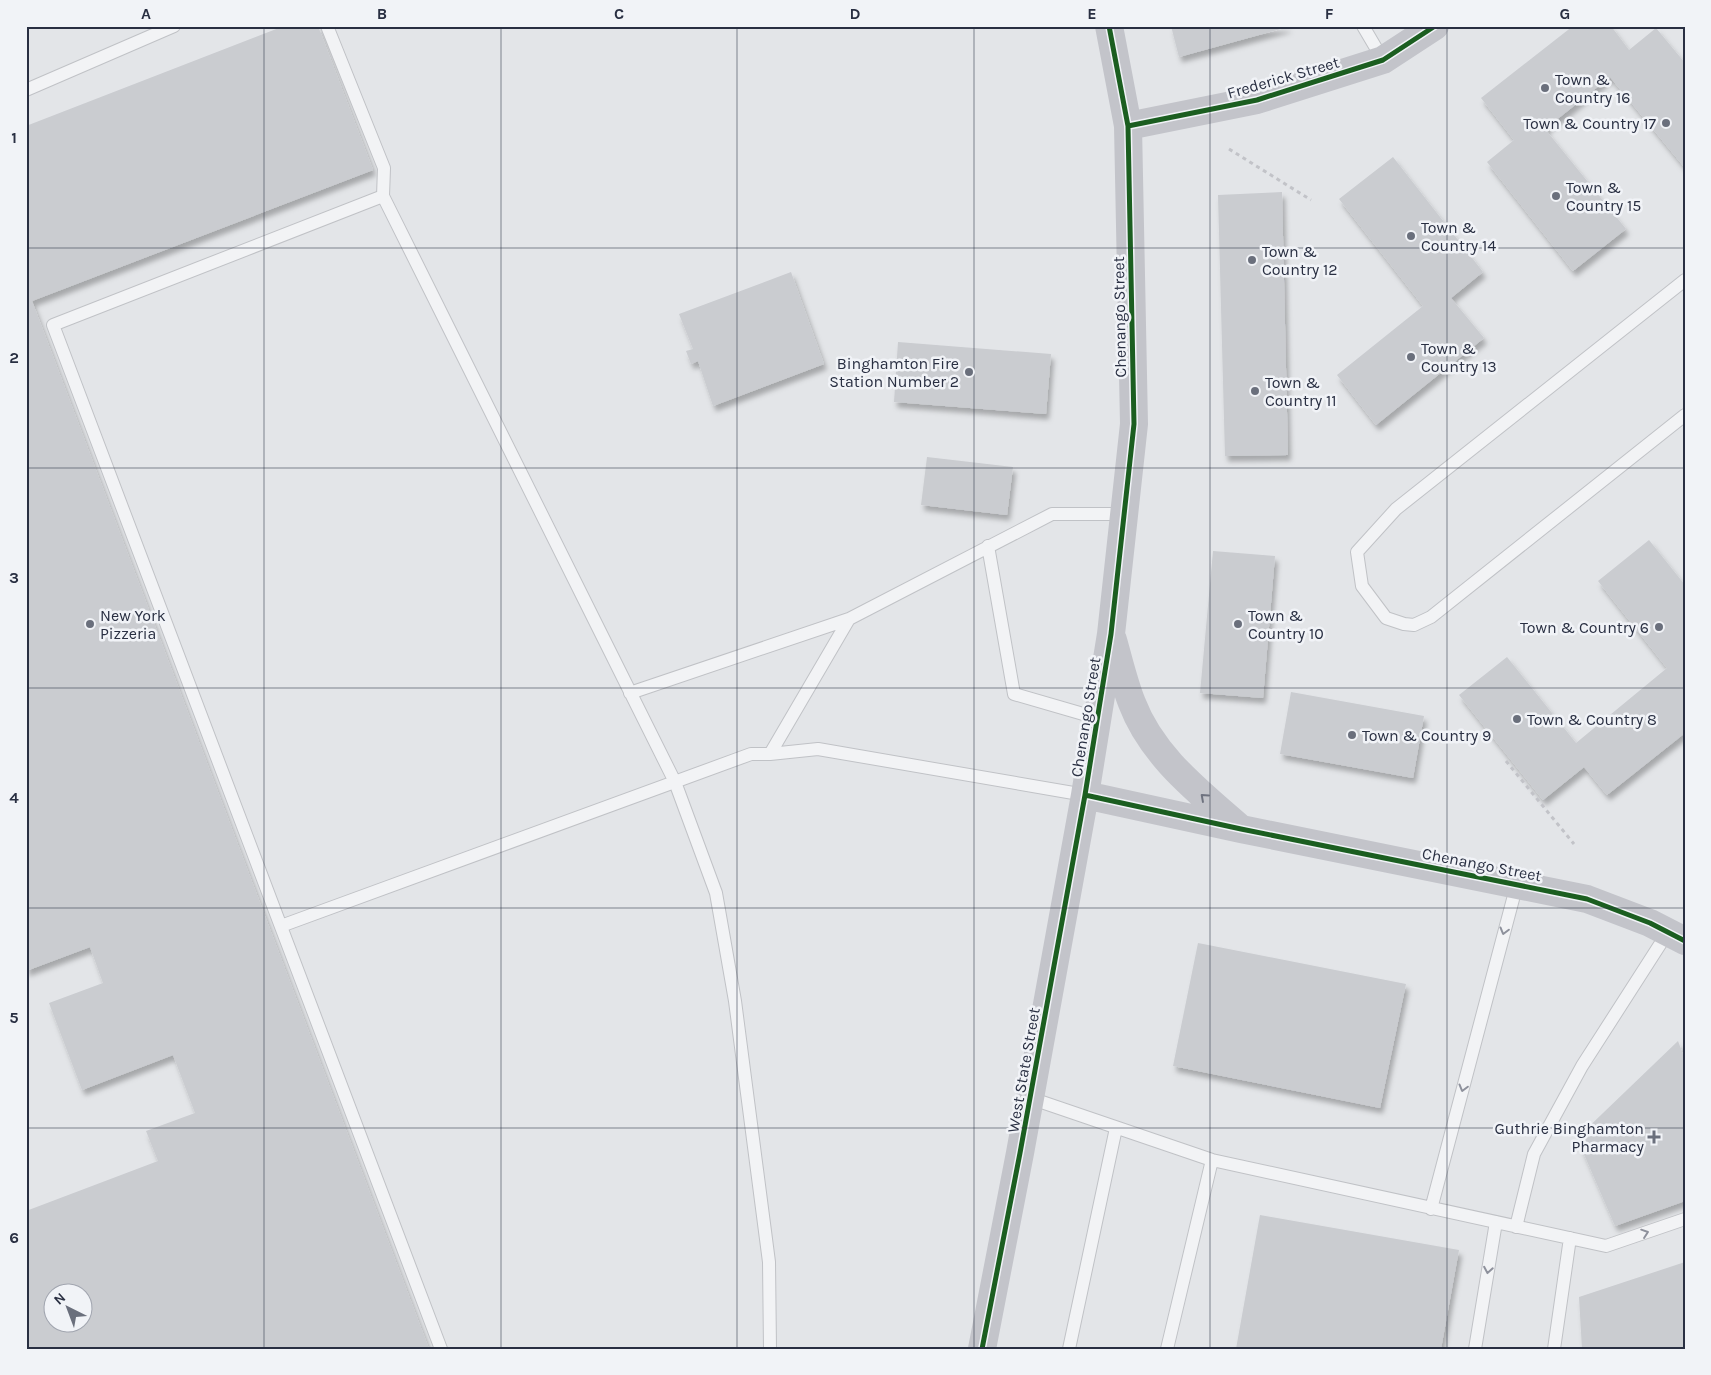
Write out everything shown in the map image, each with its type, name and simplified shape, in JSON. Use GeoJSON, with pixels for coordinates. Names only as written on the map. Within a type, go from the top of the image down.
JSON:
{"type":"FeatureCollection","features":[{"type":"Feature","properties":{"kind":"street","name":"Chenango Street"},"geometry":{"type":"LineString","coordinates":[[1109,26],[1128,126],[1134,424],[1111,634],[1085,794],[1241,829],[1587,898],[1650,923],[1676,937]]}},
{"type":"Feature","properties":{"kind":"street","name":"Frederick Street"},"geometry":{"type":"LineString","coordinates":[[1128,126],[1258,100],[1383,60],[1435,26]]}},
{"type":"Feature","properties":{"kind":"street"},"geometry":{"type":"LineString","coordinates":[[1111,634],[1132,703],[1152,741],[1187,782],[1241,829]]}},
{"type":"Feature","properties":{"kind":"street","name":"West State Street"},"geometry":{"type":"LineString","coordinates":[[982,1349],[1085,794]]}},
{"type":"Feature","properties":{"kind":"lane"},"geometry":{"type":"LineString","coordinates":[[26,90],[174,26]]}},
{"type":"Feature","properties":{"kind":"lane"},"geometry":{"type":"LineString","coordinates":[[327,26],[384,168],[383,196],[675,782],[716,893],[735,1001],[769,1262],[770,1349]]}},
{"type":"Feature","properties":{"kind":"lane"},"geometry":{"type":"LineString","coordinates":[[1363,26],[1383,60]]}},
{"type":"Feature","properties":{"kind":"lane"},"geometry":{"type":"LineString","coordinates":[[383,196],[52,326],[441,1349]]}},
{"type":"Feature","properties":{"kind":"lane"},"geometry":{"type":"LineString","coordinates":[[1685,280],[1396,509],[1357,552],[1362,586],[1386,618],[1414,625],[1431,617],[1685,415]]}},
{"type":"Feature","properties":{"kind":"lane"},"geometry":{"type":"LineString","coordinates":[[630,692],[849,619],[1052,514],[1124,514]]}},
{"type":"Feature","properties":{"kind":"lane"},"geometry":{"type":"LineString","coordinates":[[988,546],[1014,694],[1097,718]]}},
{"type":"Feature","properties":{"kind":"lane"},"geometry":{"type":"LineString","coordinates":[[770,754],[849,619]]}},
{"type":"Feature","properties":{"kind":"lane"},"geometry":{"type":"LineString","coordinates":[[281,926],[751,754],[818,749],[1085,794]]}},
{"type":"Feature","properties":{"kind":"lane"},"geometry":{"type":"LineString","coordinates":[[1431,1208],[1517,884]]}},
{"type":"Feature","properties":{"kind":"lane"},"geometry":{"type":"LineString","coordinates":[[1516,1227],[1534,1154],[1582,1066],[1676,937]]}},
{"type":"Feature","properties":{"kind":"lane"},"geometry":{"type":"LineString","coordinates":[[1030,1098],[1212,1160],[1606,1246],[1685,1219]]}},
{"type":"Feature","properties":{"kind":"lane"},"geometry":{"type":"LineString","coordinates":[[1069,1349],[1116,1128]]}},
{"type":"Feature","properties":{"kind":"lane"},"geometry":{"type":"LineString","coordinates":[[1167,1349],[1212,1160]]}},
{"type":"Feature","properties":{"kind":"lane"},"geometry":{"type":"LineString","coordinates":[[1475,1349],[1496,1222]]}},
{"type":"Feature","properties":{"kind":"lane"},"geometry":{"type":"LineString","coordinates":[[1554,1349],[1570,1238]]}},
{"type":"Feature","properties":{"kind":"path"},"geometry":{"type":"LineString","coordinates":[[1229,149],[1311,200]]}},
{"type":"Feature","properties":{"kind":"path"},"geometry":{"type":"LineString","coordinates":[[1506,761],[1574,844]]}},
{"type":"Feature","properties":{"kind":"building","name":"New York Pizzeria"},"geometry":{"type":"Polygon","coordinates":[[[284,26],[318,26],[373,170],[32,301],[429,1349],[26,1349],[26,1211],[158,1161],[146,1131],[195,1113],[173,1055],[82,1090],[49,1003],[103,983],[90,947],[26,971],[26,126],[284,26]]]}},
{"type":"Feature","properties":{"kind":"building"},"geometry":{"type":"Polygon","coordinates":[[[1171,26],[1288,26],[1288,27],[1179,57],[1171,26]]]}},
{"type":"Feature","properties":{"kind":"building"},"geometry":{"type":"Polygon","coordinates":[[[1573,26],[1611,26],[1629,50],[1656,28],[1685,63],[1685,168],[1610,77],[1545,129],[1626,229],[1573,271],[1487,162],[1514,140],[1481,98],[1573,26]]]}},
{"type":"Feature","properties":{"kind":"building"},"geometry":{"type":"Polygon","coordinates":[[[1393,157],[1483,272],[1451,298],[1484,338],[1376,425],[1337,375],[1423,306],[1339,199],[1393,157]]]}},
{"type":"Feature","properties":{"kind":"building"},"geometry":{"type":"Polygon","coordinates":[[[1282,192],[1288,455],[1225,456],[1218,195],[1282,192]]]}},
{"type":"Feature","properties":{"kind":"building"},"geometry":{"type":"Polygon","coordinates":[[[791,272],[824,364],[713,406],[698,361],[691,364],[686,351],[693,349],[679,314],[791,272]]]}},
{"type":"Feature","properties":{"kind":"building"},"geometry":{"type":"Polygon","coordinates":[[[898,342],[1051,354],[1046,414],[894,402],[898,342]]]}},
{"type":"Feature","properties":{"kind":"building"},"geometry":{"type":"Polygon","coordinates":[[[927,457],[1013,467],[1007,515],[921,505],[927,457]]]}},
{"type":"Feature","properties":{"kind":"building"},"geometry":{"type":"Polygon","coordinates":[[[1649,540],[1685,585],[1685,733],[1607,795],[1584,767],[1543,800],[1459,695],[1507,657],[1576,743],[1667,668],[1598,581],[1649,540]]]}},
{"type":"Feature","properties":{"kind":"building","name":"Town & Country 10"},"geometry":{"type":"Polygon","coordinates":[[[1213,551],[1275,556],[1263,698],[1200,693],[1213,551]]]}},
{"type":"Feature","properties":{"kind":"building","name":"Town & Country 9"},"geometry":{"type":"Polygon","coordinates":[[[1291,692],[1424,716],[1413,778],[1280,754],[1291,692]]]}},
{"type":"Feature","properties":{"kind":"building"},"geometry":{"type":"Polygon","coordinates":[[[1198,943],[1406,984],[1380,1108],[1173,1066],[1198,943]]]}},
{"type":"Feature","properties":{"kind":"building"},"geometry":{"type":"Polygon","coordinates":[[[1678,1041],[1685,1060],[1685,1201],[1615,1226],[1577,1138],[1678,1041]]]}},
{"type":"Feature","properties":{"kind":"building"},"geometry":{"type":"Polygon","coordinates":[[[1260,1215],[1459,1250],[1441,1349],[1236,1349],[1260,1215]]]}},
{"type":"Feature","properties":{"kind":"building"},"geometry":{"type":"Polygon","coordinates":[[[1685,1262],[1685,1349],[1582,1349],[1579,1297],[1685,1262]]]}},
{"type":"Feature","properties":{"kind":"cycle path"},"geometry":{"type":"LineString","coordinates":[[982,1349],[1020,1153],[1085,795],[1111,634],[1134,424],[1128,126],[1109,26]]}},
{"type":"Feature","properties":{"kind":"cycle path"},"geometry":{"type":"LineString","coordinates":[[1128,126],[1257,100],[1383,60],[1435,26]]}},
{"type":"Feature","properties":{"kind":"cycle path"},"geometry":{"type":"LineString","coordinates":[[1085,795],[1241,829],[1587,899],[1650,923],[1685,941]]}},
{"type":"Feature","properties":{"kind":"place","name":"Town & Country 16"},"geometry":{"type":"Point","coordinates":[1545,88]}},
{"type":"Feature","properties":{"kind":"place","name":"Town & Country 17"},"geometry":{"type":"Point","coordinates":[1666,123]}},
{"type":"Feature","properties":{"kind":"place","name":"Town & Country 15"},"geometry":{"type":"Point","coordinates":[1556,196]}},
{"type":"Feature","properties":{"kind":"place","name":"Town & Country 14"},"geometry":{"type":"Point","coordinates":[1411,236]}},
{"type":"Feature","properties":{"kind":"place","name":"Town & Country 12"},"geometry":{"type":"Point","coordinates":[1252,260]}},
{"type":"Feature","properties":{"kind":"place","name":"Town & Country 13"},"geometry":{"type":"Point","coordinates":[1411,357]}},
{"type":"Feature","properties":{"kind":"place","name":"Binghamton Fire Station Number 2"},"geometry":{"type":"Point","coordinates":[969,372]}},
{"type":"Feature","properties":{"kind":"place","name":"Town & Country 11"},"geometry":{"type":"Point","coordinates":[1255,391]}},
{"type":"Feature","properties":{"kind":"place","name":"New York Pizzeria"},"geometry":{"type":"Point","coordinates":[90,624]}},
{"type":"Feature","properties":{"kind":"place","name":"Town & Country 10"},"geometry":{"type":"Point","coordinates":[1238,624]}},
{"type":"Feature","properties":{"kind":"place","name":"Town & Country 6"},"geometry":{"type":"Point","coordinates":[1659,627]}},
{"type":"Feature","properties":{"kind":"place","name":"Town & Country 8"},"geometry":{"type":"Point","coordinates":[1517,719]}},
{"type":"Feature","properties":{"kind":"place","name":"Town & Country 9"},"geometry":{"type":"Point","coordinates":[1352,735]}},
{"type":"Feature","properties":{"kind":"place","name":"Guthrie Binghamton Pharmacy"},"geometry":{"type":"Point","coordinates":[1654,1137]}}]}
